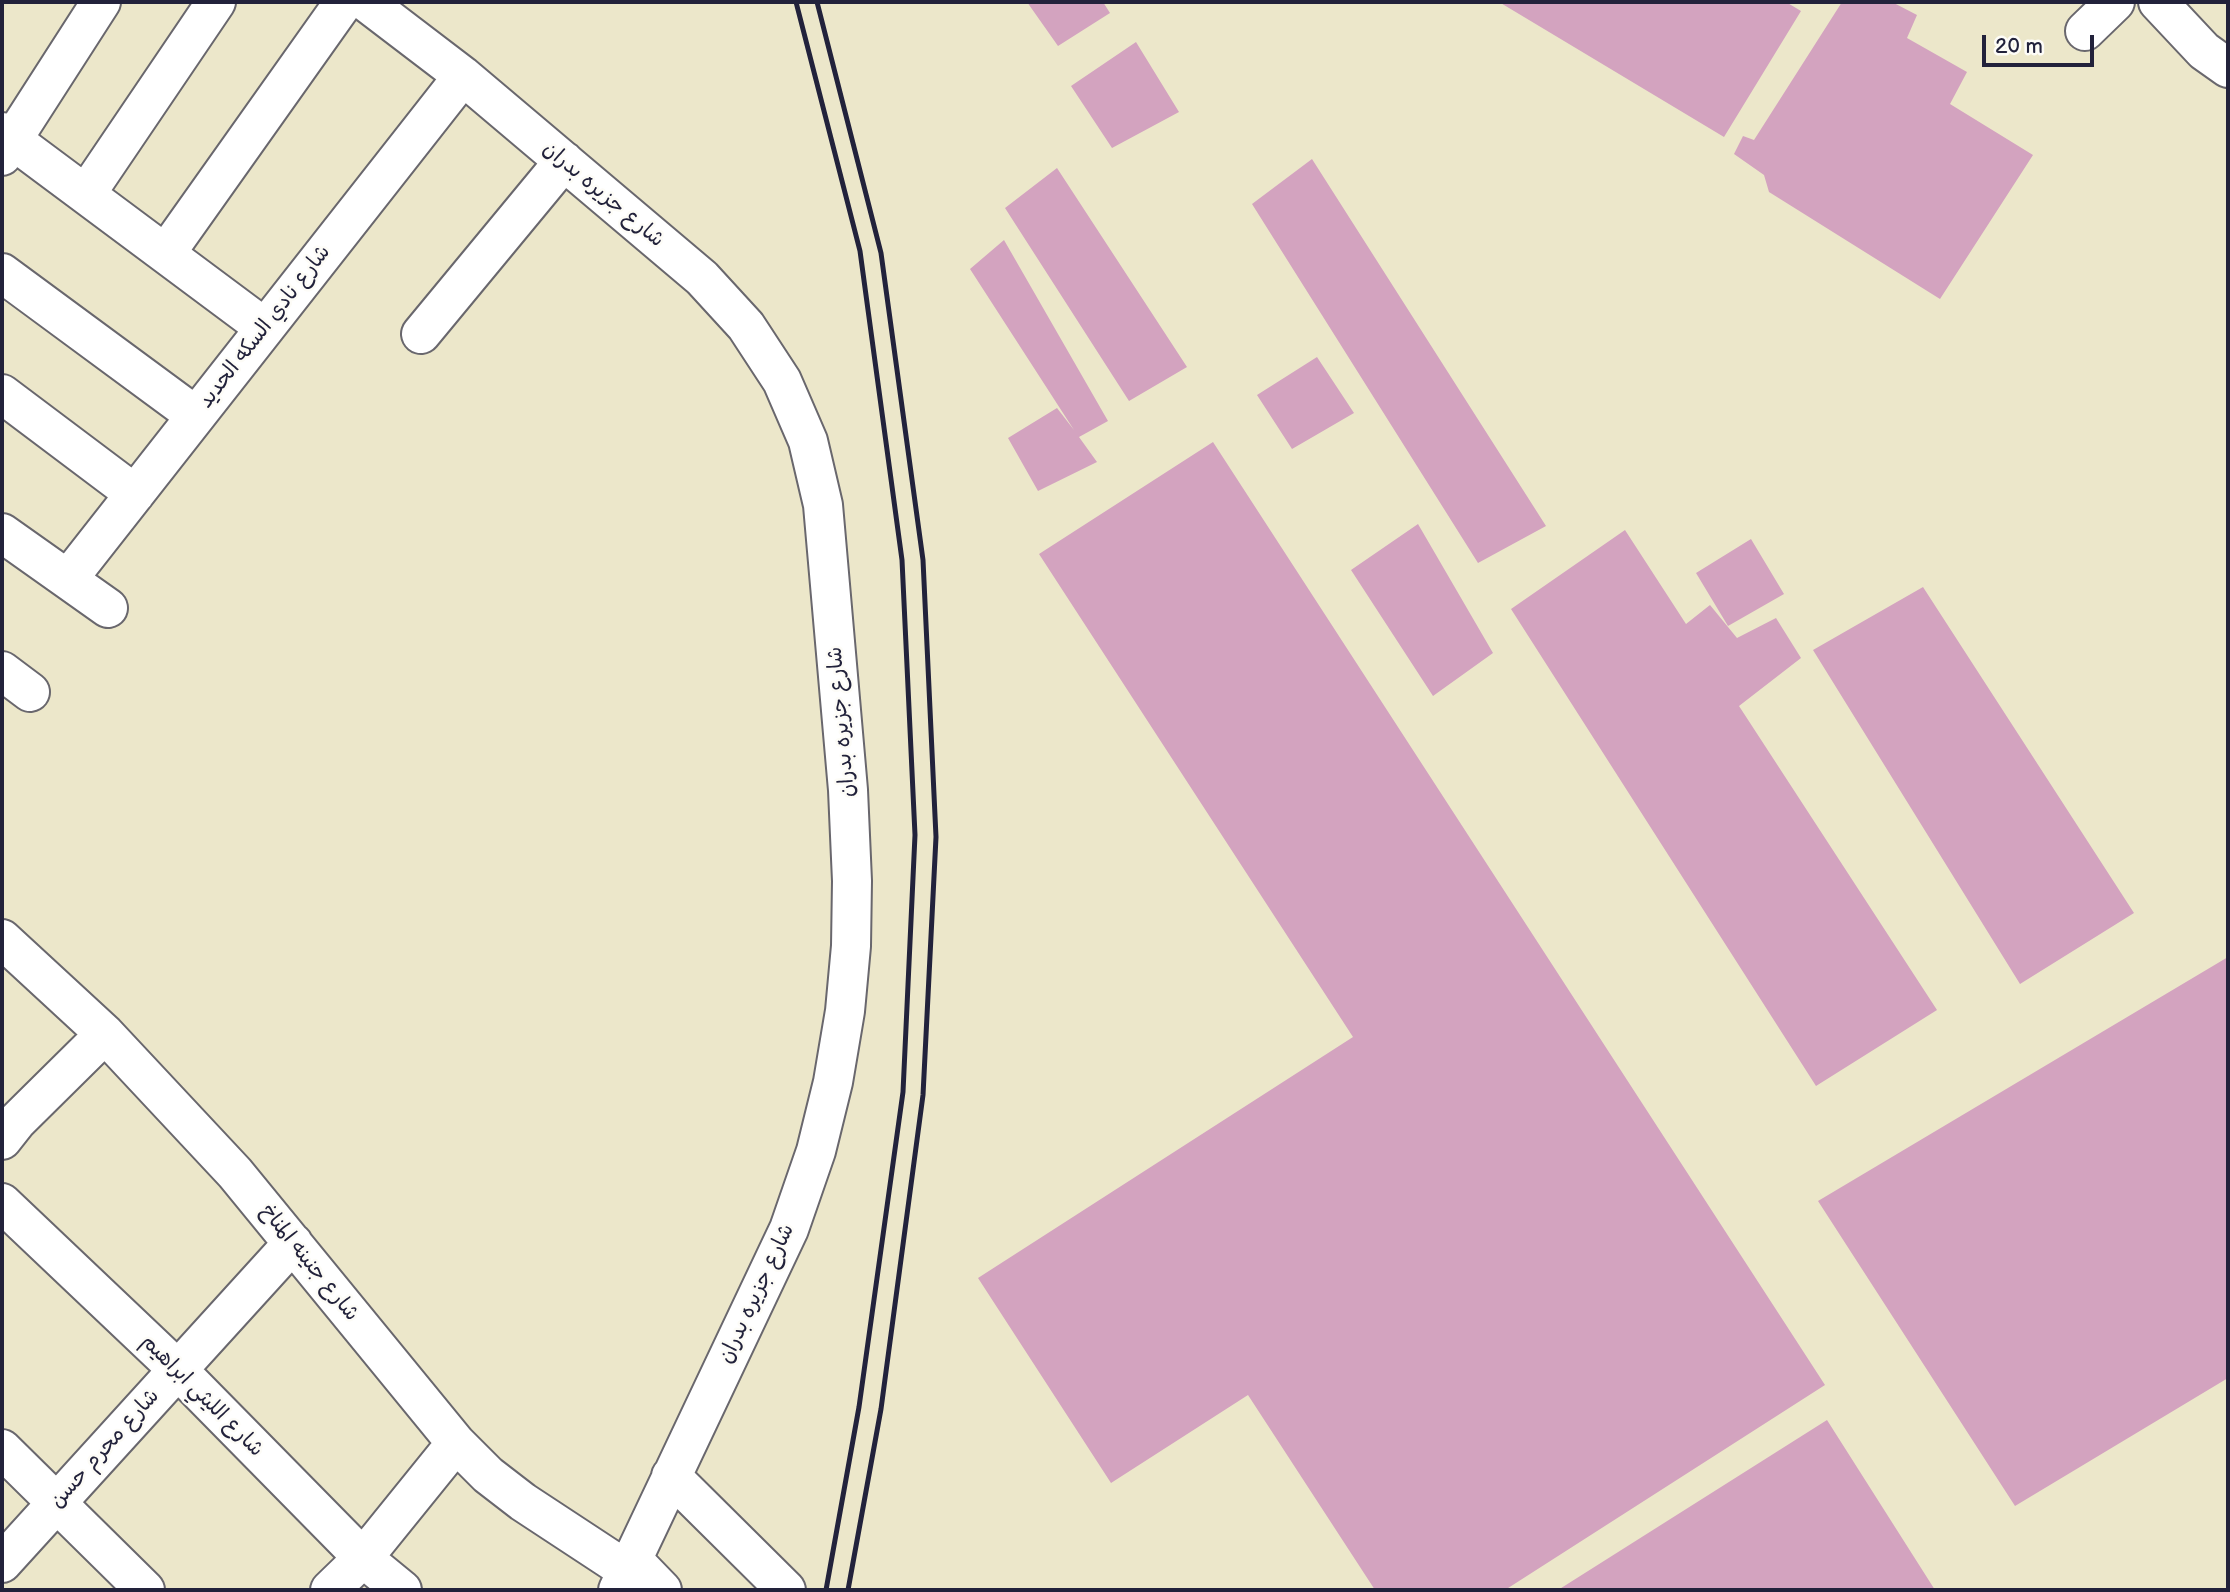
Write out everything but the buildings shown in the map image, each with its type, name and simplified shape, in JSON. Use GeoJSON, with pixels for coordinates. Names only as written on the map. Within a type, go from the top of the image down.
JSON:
{"type":"FeatureCollection","features":[{"type":"Feature","properties":{"kind":"street"},"geometry":{"type":"LineString","coordinates":[[101,2],[5,143],[86,194],[265,328]]}},
{"type":"Feature","properties":{"kind":"street"},"geometry":{"type":"LineString","coordinates":[[86,194],[216,2]]}},
{"type":"Feature","properties":{"kind":"street"},"geometry":{"type":"LineString","coordinates":[[2085,30],[2115,2]]}},
{"type":"Feature","properties":{"kind":"street"},"geometry":{"type":"LineString","coordinates":[[2158,2],[2196,43],[2228,68]]}},
{"type":"Feature","properties":{"kind":"street"},"geometry":{"type":"LineString","coordinates":[[166,253],[367,4]]}},
{"type":"Feature","properties":{"kind":"street","name":"شارع جزيره بدران"},"geometry":{"type":"LineString","coordinates":[[367,4],[463,76],[702,278],[746,326],[782,381],[808,441],[823,505],[848,790],[852,881],[847,985],[833,1082],[816,1151],[789,1229],[626,1574]]}},
{"type":"Feature","properties":{"kind":"street","name":"شارع نادي السكه الحديد"},"geometry":{"type":"LineString","coordinates":[[68,579],[463,76]]}},
{"type":"Feature","properties":{"kind":"street"},"geometry":{"type":"LineString","coordinates":[[421,334],[564,162]]}},
{"type":"Feature","properties":{"kind":"street"},"geometry":{"type":"LineString","coordinates":[[2,273],[196,416]]}},
{"type":"Feature","properties":{"kind":"street"},"geometry":{"type":"LineString","coordinates":[[2,394],[135,494]]}},
{"type":"Feature","properties":{"kind":"street"},"geometry":{"type":"LineString","coordinates":[[2,533],[108,608]]}},
{"type":"Feature","properties":{"kind":"street","name":"شارع جنينه المناخ"},"geometry":{"type":"LineString","coordinates":[[2,939],[105,1034],[235,1173],[456,1443],[488,1475],[626,1574],[662,1590]]}},
{"type":"Feature","properties":{"kind":"street"},"geometry":{"type":"LineString","coordinates":[[2,1140],[17,1121],[105,1034]]}},
{"type":"Feature","properties":{"kind":"street","name":"شارع الليثي ابراهيم"},"geometry":{"type":"LineString","coordinates":[[2,1203],[177,1369],[363,1558],[402,1590]]}},
{"type":"Feature","properties":{"kind":"street","name":"شارع محرم حسن"},"geometry":{"type":"LineString","coordinates":[[2,1563],[293,1243]]}},
{"type":"Feature","properties":{"kind":"street"},"geometry":{"type":"LineString","coordinates":[[330,1590],[363,1558],[456,1443]]}},
{"type":"Feature","properties":{"kind":"street"},"geometry":{"type":"LineString","coordinates":[[2,1449],[145,1590]]}},
{"type":"Feature","properties":{"kind":"street"},"geometry":{"type":"LineString","coordinates":[[671,1476],[786,1590]]}},
{"type":"Feature","properties":{"kind":"railway"},"geometry":{"type":"LineString","coordinates":[[796,2],[860,251],[902,560],[915,835],[903,1092],[859,1407],[826,1590]]}},
{"type":"Feature","properties":{"kind":"railway"},"geometry":{"type":"LineString","coordinates":[[817,2],[881,253],[923,560],[936,837],[923,1095],[881,1409],[848,1590]]}}]}
